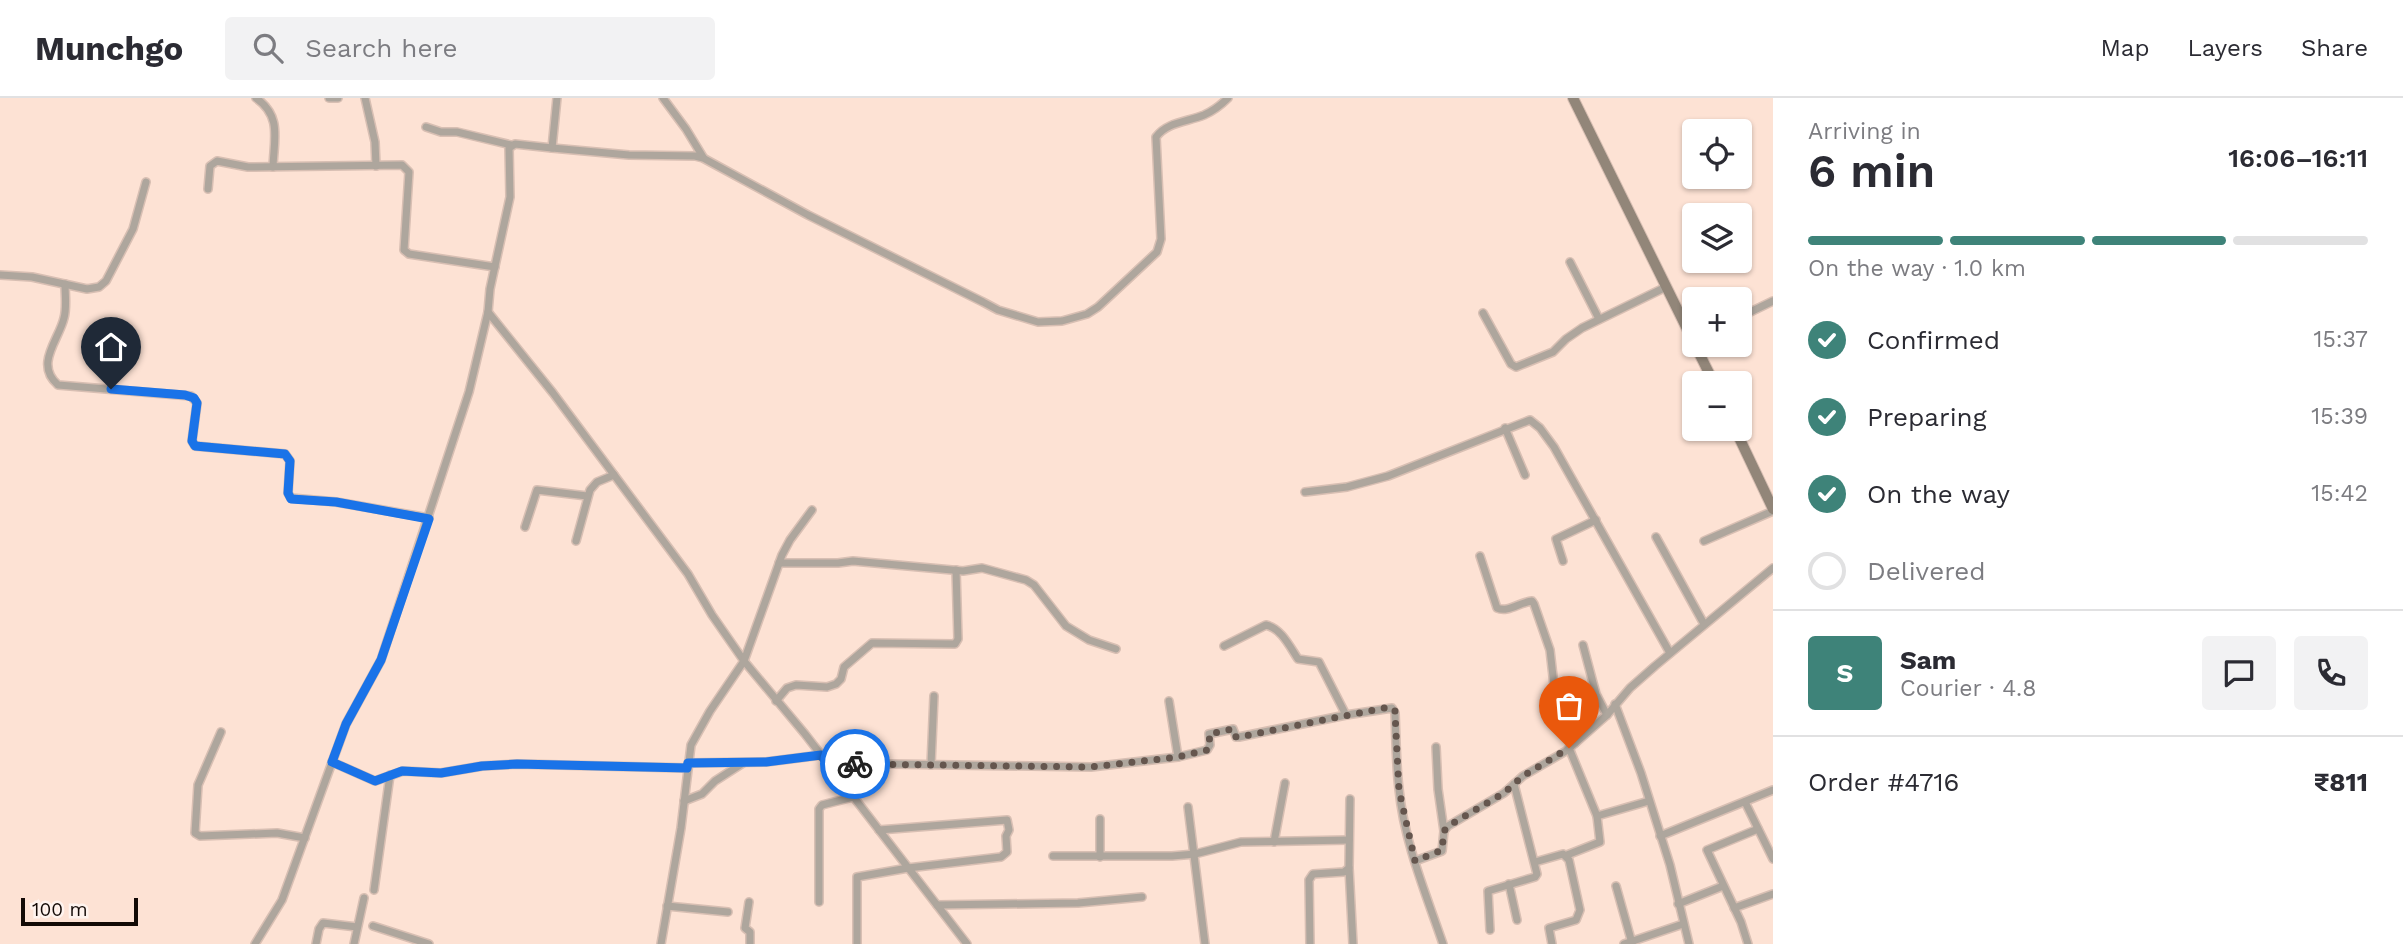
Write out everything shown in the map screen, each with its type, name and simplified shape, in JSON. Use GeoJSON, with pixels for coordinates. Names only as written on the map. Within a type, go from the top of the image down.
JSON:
{"type":"FeatureCollection","features":[{"type":"Feature","properties":{"kind":"street"},"geometry":{"type":"LineString","coordinates":[[256,98],[270,109],[275,121],[273,167]]}},
{"type":"Feature","properties":{"kind":"street"},"geometry":{"type":"LineString","coordinates":[[329,98],[338,98]]}},
{"type":"Feature","properties":{"kind":"street"},"geometry":{"type":"LineString","coordinates":[[365,98],[375,142],[376,166]]}},
{"type":"Feature","properties":{"kind":"street"},"geometry":{"type":"LineString","coordinates":[[552,149],[557,98]]}},
{"type":"Feature","properties":{"kind":"street"},"geometry":{"type":"LineString","coordinates":[[663,98],[686,128],[703,158]]}},
{"type":"Feature","properties":{"kind":"street"},"geometry":{"type":"LineString","coordinates":[[426,127],[511,145],[609,154],[703,158],[808,215],[998,310],[1038,322],[1062,321],[1087,314],[1098,307],[1159,249],[1161,239],[1155,155],[1157,135],[1183,120],[1206,114],[1228,98]]}},
{"type":"Feature","properties":{"kind":"street"},"geometry":{"type":"LineString","coordinates":[[1573,98],[1682,318]]}},
{"type":"Feature","properties":{"kind":"street"},"geometry":{"type":"LineString","coordinates":[[255,944],[282,900],[346,724],[381,660],[429,519],[473,381],[510,197],[511,145]]}},
{"type":"Feature","properties":{"kind":"street"},"geometry":{"type":"LineString","coordinates":[[208,189],[210,166],[217,161],[248,167],[402,165],[409,173],[403,246],[406,253],[495,267]]}},
{"type":"Feature","properties":{"kind":"street"},"geometry":{"type":"LineString","coordinates":[[0,275],[32,277],[90,290],[103,285],[133,229],[146,182]]}},
{"type":"Feature","properties":{"kind":"street"},"geometry":{"type":"LineString","coordinates":[[1570,262],[1599,320]]}},
{"type":"Feature","properties":{"kind":"street"},"geometry":{"type":"LineString","coordinates":[[65,284],[64,319],[47,361],[51,376],[58,385],[191,396],[197,403],[192,441],[195,446],[285,454],[290,461],[288,493],[291,499],[336,502],[429,519]]}},
{"type":"Feature","properties":{"kind":"street"},"geometry":{"type":"LineString","coordinates":[[1483,313],[1511,365],[1516,367],[1553,352],[1571,335],[1666,287]]}},
{"type":"Feature","properties":{"kind":"street"},"geometry":{"type":"LineString","coordinates":[[1752,311],[1773,301]]}},
{"type":"Feature","properties":{"kind":"street"},"geometry":{"type":"LineString","coordinates":[[488,312],[553,393],[688,574],[744,661],[821,755],[967,944]]}},
{"type":"Feature","properties":{"kind":"street"},"geometry":{"type":"LineString","coordinates":[[1305,492],[1347,487],[1388,476],[1526,419],[1533,421],[1554,447],[1670,653]]}},
{"type":"Feature","properties":{"kind":"street"},"geometry":{"type":"LineString","coordinates":[[1505,428],[1525,475]]}},
{"type":"Feature","properties":{"kind":"street"},"geometry":{"type":"LineString","coordinates":[[1704,541],[1773,510],[1770,493],[1742,441]]}},
{"type":"Feature","properties":{"kind":"street"},"geometry":{"type":"LineString","coordinates":[[576,541],[587,496],[597,482],[614,475]]}},
{"type":"Feature","properties":{"kind":"street"},"geometry":{"type":"LineString","coordinates":[[525,527],[537,490],[587,496]]}},
{"type":"Feature","properties":{"kind":"street"},"geometry":{"type":"LineString","coordinates":[[662,944],[691,745],[744,661],[779,563],[790,540],[811,510]]}},
{"type":"Feature","properties":{"kind":"street"},"geometry":{"type":"LineString","coordinates":[[1563,561],[1556,539],[1596,520]]}},
{"type":"Feature","properties":{"kind":"street"},"geometry":{"type":"LineString","coordinates":[[1656,537],[1703,624]]}},
{"type":"Feature","properties":{"kind":"street"},"geometry":{"type":"LineString","coordinates":[[1480,556],[1497,608],[1504,610],[1527,601],[1534,604],[1550,650],[1558,705],[1597,816],[1600,842],[1567,855],[1535,862]]}},
{"type":"Feature","properties":{"kind":"street"},"geometry":{"type":"LineString","coordinates":[[779,563],[853,561],[956,570],[982,568],[1031,581],[1066,626],[1089,640],[1116,649]]}},
{"type":"Feature","properties":{"kind":"street"},"geometry":{"type":"LineString","coordinates":[[1444,831],[1504,793],[1523,776],[1572,746],[1670,653],[1773,568]]}},
{"type":"Feature","properties":{"kind":"street"},"geometry":{"type":"LineString","coordinates":[[776,701],[787,688],[796,685],[827,687],[836,684],[841,679],[844,667],[872,643],[955,644],[958,639],[956,570]]}},
{"type":"Feature","properties":{"kind":"street"},"geometry":{"type":"LineString","coordinates":[[1224,646],[1271,625],[1277,629],[1298,659],[1319,662],[1346,715]]}},
{"type":"Feature","properties":{"kind":"street"},"geometry":{"type":"LineString","coordinates":[[1583,645],[1596,694],[1607,715]]}},
{"type":"Feature","properties":{"kind":"street"},"geometry":{"type":"LineString","coordinates":[[931,765],[934,696]]}},
{"type":"Feature","properties":{"kind":"street"},"geometry":{"type":"LineString","coordinates":[[1169,701],[1178,757]]}},
{"type":"Feature","properties":{"kind":"street"},"geometry":{"type":"LineString","coordinates":[[1615,704],[1641,773],[1689,944]]}},
{"type":"Feature","properties":{"kind":"street"},"geometry":{"type":"LineString","coordinates":[[827,763],[1091,767],[1178,757],[1210,748],[1209,734],[1220,731],[1233,729],[1236,737],[1239,737],[1389,707],[1395,710],[1399,790],[1415,861],[1443,944]]}},
{"type":"Feature","properties":{"kind":"street"},"geometry":{"type":"LineString","coordinates":[[221,732],[198,785],[195,833],[200,836],[277,833],[305,838]]}},
{"type":"Feature","properties":{"kind":"street"},"geometry":{"type":"LineString","coordinates":[[1415,861],[1442,850],[1444,831],[1436,747]]}},
{"type":"Feature","properties":{"kind":"street"},"geometry":{"type":"LineString","coordinates":[[332,762],[375,781],[410,771],[441,773],[482,766],[687,766],[785,761],[821,755]]}},
{"type":"Feature","properties":{"kind":"street"},"geometry":{"type":"LineString","coordinates":[[684,801],[702,794],[715,780],[744,762]]}},
{"type":"Feature","properties":{"kind":"street"},"geometry":{"type":"LineString","coordinates":[[374,890],[390,775]]}},
{"type":"Feature","properties":{"kind":"street"},"geometry":{"type":"LineString","coordinates":[[1274,842],[1285,783]]}},
{"type":"Feature","properties":{"kind":"street"},"geometry":{"type":"LineString","coordinates":[[1490,930],[1488,891],[1535,877],[1537,874],[1514,784]]}},
{"type":"Feature","properties":{"kind":"street"},"geometry":{"type":"LineString","coordinates":[[1660,836],[1773,790]]}},
{"type":"Feature","properties":{"kind":"street"},"geometry":{"type":"LineString","coordinates":[[819,902],[819,809],[822,805],[853,797]]}},
{"type":"Feature","properties":{"kind":"street"},"geometry":{"type":"LineString","coordinates":[[1349,799],[1353,944]]}},
{"type":"Feature","properties":{"kind":"street"},"geometry":{"type":"LineString","coordinates":[[1597,816],[1649,801]]}},
{"type":"Feature","properties":{"kind":"street"},"geometry":{"type":"LineString","coordinates":[[1745,802],[1773,859]]}},
{"type":"Feature","properties":{"kind":"street"},"geometry":{"type":"LineString","coordinates":[[1188,807],[1206,944]]}},
{"type":"Feature","properties":{"kind":"street"},"geometry":{"type":"LineString","coordinates":[[1100,819],[1100,857]]}},
{"type":"Feature","properties":{"kind":"street"},"geometry":{"type":"LineString","coordinates":[[858,944],[857,877],[1001,857],[1007,852],[1009,821],[879,830]]}},
{"type":"Feature","properties":{"kind":"street"},"geometry":{"type":"LineString","coordinates":[[1745,943],[1734,908],[1707,849],[1758,829]]}},
{"type":"Feature","properties":{"kind":"street"},"geometry":{"type":"LineString","coordinates":[[1053,856],[1195,854],[1241,842],[1349,840]]}},
{"type":"Feature","properties":{"kind":"street"},"geometry":{"type":"LineString","coordinates":[[1552,944],[1549,928],[1576,920],[1580,910],[1567,855]]}},
{"type":"Feature","properties":{"kind":"street"},"geometry":{"type":"LineString","coordinates":[[1310,944],[1310,876],[1344,872],[1349,868]]}},
{"type":"Feature","properties":{"kind":"street"},"geometry":{"type":"LineString","coordinates":[[1510,884],[1517,920]]}},
{"type":"Feature","properties":{"kind":"street"},"geometry":{"type":"LineString","coordinates":[[1678,904],[1723,886]]}},
{"type":"Feature","properties":{"kind":"street"},"geometry":{"type":"LineString","coordinates":[[1616,887],[1629,943],[1683,924]]}},
{"type":"Feature","properties":{"kind":"street"},"geometry":{"type":"LineString","coordinates":[[1734,908],[1773,894]]}},
{"type":"Feature","properties":{"kind":"street"},"geometry":{"type":"LineString","coordinates":[[937,905],[1078,903],[1142,897]]}},
{"type":"Feature","properties":{"kind":"street"},"geometry":{"type":"LineString","coordinates":[[354,944],[364,898]]}},
{"type":"Feature","properties":{"kind":"street"},"geometry":{"type":"LineString","coordinates":[[748,902],[745,928],[750,932],[750,944]]}},
{"type":"Feature","properties":{"kind":"street"},"geometry":{"type":"LineString","coordinates":[[667,906],[728,912]]}},
{"type":"Feature","properties":{"kind":"street"},"geometry":{"type":"LineString","coordinates":[[316,944],[318,929],[323,923],[358,928]]}},
{"type":"Feature","properties":{"kind":"street"},"geometry":{"type":"LineString","coordinates":[[373,926],[429,944]]}},
{"type":"Feature","properties":{"kind":"way so far"},"geometry":{"type":"LineString","coordinates":[[855,764],[1091,767],[1178,757],[1207,750],[1210,748],[1209,734],[1229,729],[1233,729],[1234,735],[1239,737],[1389,707],[1395,710],[1399,790],[1415,861],[1442,850],[1444,831],[1448,826],[1504,793],[1517,780],[1569,748]]}},
{"type":"Feature","properties":{"kind":"route"},"geometry":{"type":"LineString","coordinates":[[111,389],[194,398],[197,403],[192,441],[195,446],[285,454],[290,458],[288,493],[291,499],[323,500],[429,519],[381,660],[346,724],[332,762],[375,781],[402,771],[441,773],[482,766],[517,764],[687,768],[688,763],[785,761],[821,755],[827,763],[855,764]]}}]}
